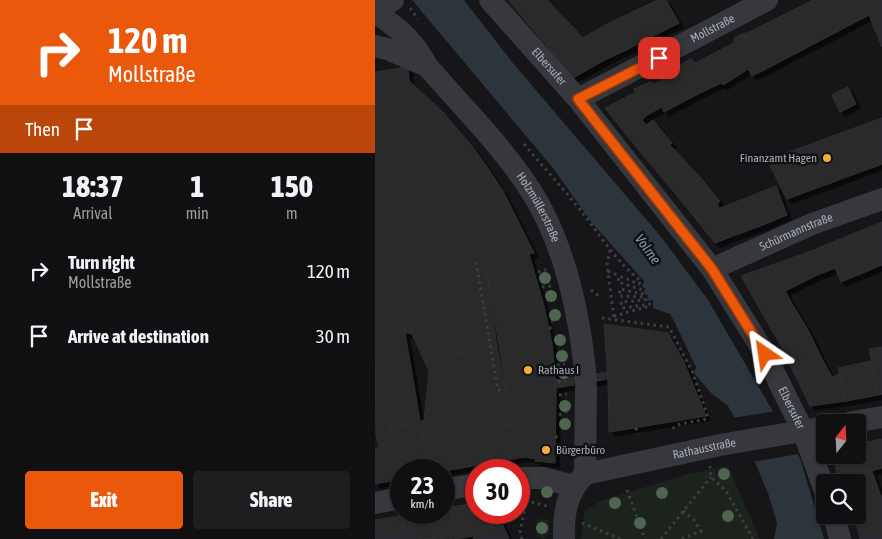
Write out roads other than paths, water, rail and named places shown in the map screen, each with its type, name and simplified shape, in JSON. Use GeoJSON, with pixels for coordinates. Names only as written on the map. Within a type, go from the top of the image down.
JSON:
{"type":"FeatureCollection","features":[{"type":"Feature","properties":{"kind":"street","name":"Elbersufer"},"geometry":{"type":"LineString","coordinates":[[490,0],[578,99],[712,269],[765,354],[806,430],[820,474]]}},
{"type":"Feature","properties":{"kind":"street","name":"Mollstraße"},"geometry":{"type":"LineString","coordinates":[[578,99],[767,0]]}},
{"type":"Feature","properties":{"kind":"street"},"geometry":{"type":"LineString","coordinates":[[375,42],[383,7]]}},
{"type":"Feature","properties":{"kind":"street","name":"Holzmüllerstraße"},"geometry":{"type":"LineString","coordinates":[[383,7],[408,36],[427,66],[517,172],[532,192],[547,221],[574,302],[579,480],[565,523]]}},
{"type":"Feature","properties":{"kind":"street","name":"Holzmüllerstraße"},"geometry":{"type":"LineString","coordinates":[[375,46],[387,48],[427,66]]}},
{"type":"Feature","properties":{"kind":"street","name":"Schürmannstraße"},"geometry":{"type":"LineString","coordinates":[[712,269],[813,224],[882,199]]}},
{"type":"Feature","properties":{"kind":"street"},"geometry":{"type":"LineString","coordinates":[[866,420],[882,418]]}},
{"type":"Feature","properties":{"kind":"street","name":"Rathausstraße"},"geometry":{"type":"LineString","coordinates":[[530,478],[579,480],[720,445],[806,430]]}},
{"type":"Feature","properties":{"kind":"street"},"geometry":{"type":"LineString","coordinates":[[375,503],[390,500]]}},
{"type":"Feature","properties":{"kind":"street"},"geometry":{"type":"LineString","coordinates":[[836,524],[840,539]]}},
{"type":"Feature","properties":{"kind":"water","name":"Volme"},"geometry":{"type":"Polygon","coordinates":[[[412,0],[464,0],[512,62],[662,238],[708,300],[800,458],[816,512],[816,524],[820,524],[824,539],[774,539],[777,523],[769,496],[743,433],[728,406],[711,393],[694,373],[696,367],[670,314],[653,308],[653,300],[647,301],[648,295],[644,294],[645,288],[642,287],[644,281],[592,223],[553,168],[412,0]]]}},
{"type":"Feature","properties":{"kind":"place","name":"Finanzamt Hagen"},"geometry":{"type":"Point","coordinates":[827,158]}},
{"type":"Feature","properties":{"kind":"place","name":"Rathaus I"},"geometry":{"type":"Point","coordinates":[528,370]}},
{"type":"Feature","properties":{"kind":"place","name":"Bürgerbüro"},"geometry":{"type":"Point","coordinates":[546,450]}}]}
